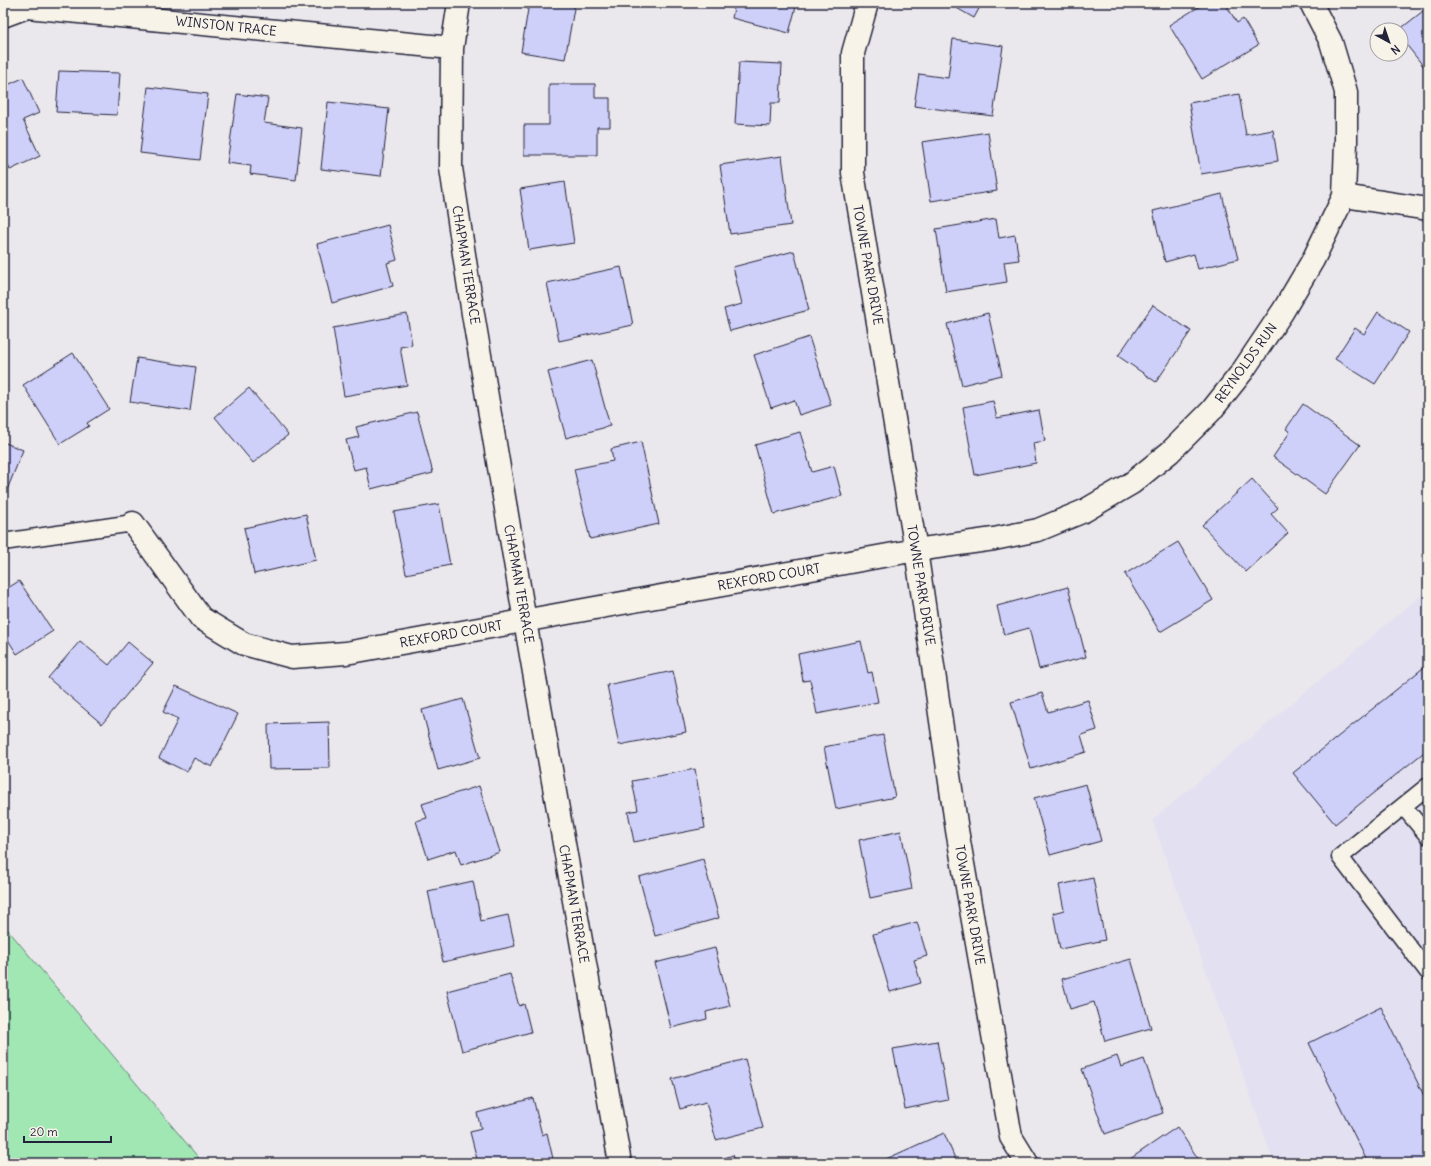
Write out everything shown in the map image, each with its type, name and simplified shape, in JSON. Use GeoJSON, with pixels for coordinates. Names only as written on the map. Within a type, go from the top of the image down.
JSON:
{"type":"FeatureCollection","features":[{"type":"Feature","properties":{"kind":"street","name":"CHAPMAN TERRACE"},"geometry":{"type":"LineString","coordinates":[[459,3],[452,48],[451,168],[473,314],[525,621],[620,1163]]}},
{"type":"Feature","properties":{"kind":"street","name":"TOWNE PARK DRIVE"},"geometry":{"type":"LineString","coordinates":[[866,3],[852,53],[853,173],[916,550],[957,830],[1011,1137],[1027,1163]]}},
{"type":"Feature","properties":{"kind":"street","name":"REYNOLDS RUN"},"geometry":{"type":"LineString","coordinates":[[916,550],[1038,530],[1084,511],[1132,483],[1170,452],[1211,411],[1242,372],[1313,260],[1344,196],[1346,92],[1331,42],[1311,3]]}},
{"type":"Feature","properties":{"kind":"street","name":"WINSTON TRACE"},"geometry":{"type":"LineString","coordinates":[[3,16],[27,6],[452,48]]}},
{"type":"Feature","properties":{"kind":"street"},"geometry":{"type":"LineString","coordinates":[[1344,196],[1428,209]]}},
{"type":"Feature","properties":{"kind":"street","name":"REXFORD COURT"},"geometry":{"type":"LineString","coordinates":[[133,523],[201,618],[244,644],[292,657],[346,653],[916,550]]}},
{"type":"Feature","properties":{"kind":"lane"},"geometry":{"type":"LineString","coordinates":[[3,542],[133,523]]}},
{"type":"Feature","properties":{"kind":"lane"},"geometry":{"type":"LineString","coordinates":[[1428,786],[1340,857],[1428,972]]}},
{"type":"Feature","properties":{"kind":"lane"},"geometry":{"type":"LineString","coordinates":[[1403,806],[1428,836]]}},
{"type":"Feature","properties":{"kind":"shaded area"},"geometry":{"type":"Polygon","coordinates":[[[1428,589],[1428,1163],[1274,1163],[1152,820],[1428,589]]]}},
{"type":"Feature","properties":{"kind":"green space"},"geometry":{"type":"Polygon","coordinates":[[[3,924],[203,1163],[3,1163],[3,924]]]}},
{"type":"Feature","properties":{"kind":"building"},"geometry":{"type":"Polygon","coordinates":[[[529,3],[575,3],[565,59],[521,52],[529,3]]]}},
{"type":"Feature","properties":{"kind":"building"},"geometry":{"type":"Polygon","coordinates":[[[735,3],[797,3],[789,33],[732,18],[735,3]]]}},
{"type":"Feature","properties":{"kind":"building"},"geometry":{"type":"Polygon","coordinates":[[[948,3],[982,3],[974,18],[948,3]]]}},
{"type":"Feature","properties":{"kind":"building"},"geometry":{"type":"Polygon","coordinates":[[[1205,3],[1225,3],[1237,23],[1243,19],[1258,45],[1202,79],[1169,25],[1205,3]]]}},
{"type":"Feature","properties":{"kind":"building"},"geometry":{"type":"Polygon","coordinates":[[[1428,7],[1428,72],[1409,48],[1409,22],[1428,7]]]}},
{"type":"Feature","properties":{"kind":"building"},"geometry":{"type":"Polygon","coordinates":[[[953,39],[1003,46],[993,116],[914,106],[919,74],[948,78],[953,39]]]}},
{"type":"Feature","properties":{"kind":"building"},"geometry":{"type":"Polygon","coordinates":[[[739,62],[782,64],[780,103],[771,103],[770,126],[735,124],[739,62]]]}},
{"type":"Feature","properties":{"kind":"building"},"geometry":{"type":"Polygon","coordinates":[[[59,71],[120,73],[117,115],[56,112],[59,71]]]}},
{"type":"Feature","properties":{"kind":"building"},"geometry":{"type":"Polygon","coordinates":[[[23,78],[39,113],[23,120],[40,156],[10,170],[4,156],[3,157],[3,87],[23,78]]]}},
{"type":"Feature","properties":{"kind":"building"},"geometry":{"type":"Polygon","coordinates":[[[549,84],[595,84],[595,98],[610,98],[610,127],[597,127],[597,155],[524,155],[524,125],[549,125],[549,84]]]}},
{"type":"Feature","properties":{"kind":"building"},"geometry":{"type":"Polygon","coordinates":[[[148,87],[208,94],[200,160],[140,153],[148,87]]]}},
{"type":"Feature","properties":{"kind":"building"},"geometry":{"type":"Polygon","coordinates":[[[237,94],[268,98],[264,123],[302,128],[296,180],[250,174],[251,166],[227,163],[237,94]]]}},
{"type":"Feature","properties":{"kind":"building"},"geometry":{"type":"Polygon","coordinates":[[[1239,94],[1246,135],[1273,130],[1278,161],[1201,174],[1189,103],[1239,94]]]}},
{"type":"Feature","properties":{"kind":"building"},"geometry":{"type":"Polygon","coordinates":[[[328,102],[389,109],[381,176],[321,169],[328,102]]]}},
{"type":"Feature","properties":{"kind":"building"},"geometry":{"type":"Polygon","coordinates":[[[988,132],[997,191],[931,201],[922,142],[988,132]]]}},
{"type":"Feature","properties":{"kind":"building"},"geometry":{"type":"Polygon","coordinates":[[[782,156],[791,225],[730,234],[720,165],[782,156]]]}},
{"type":"Feature","properties":{"kind":"building"},"geometry":{"type":"Polygon","coordinates":[[[565,182],[574,243],[529,250],[520,189],[565,182]]]}},
{"type":"Feature","properties":{"kind":"building"},"geometry":{"type":"Polygon","coordinates":[[[1222,194],[1238,259],[1198,269],[1194,254],[1165,262],[1153,211],[1222,194]]]}},
{"type":"Feature","properties":{"kind":"building"},"geometry":{"type":"Polygon","coordinates":[[[996,219],[999,238],[1015,235],[1019,260],[1004,262],[1007,282],[946,292],[936,229],[996,219]]]}},
{"type":"Feature","properties":{"kind":"building"},"geometry":{"type":"Polygon","coordinates":[[[388,225],[397,260],[387,263],[393,286],[332,303],[317,244],[388,225]]]}},
{"type":"Feature","properties":{"kind":"building"},"geometry":{"type":"Polygon","coordinates":[[[794,251],[809,310],[730,331],[724,309],[742,304],[733,267],[794,251]]]}},
{"type":"Feature","properties":{"kind":"building"},"geometry":{"type":"Polygon","coordinates":[[[621,267],[633,325],[559,341],[547,283],[621,267]]]}},
{"type":"Feature","properties":{"kind":"building"},"geometry":{"type":"Polygon","coordinates":[[[1153,305],[1191,331],[1156,382],[1118,356],[1153,305]]]}},
{"type":"Feature","properties":{"kind":"building"},"geometry":{"type":"Polygon","coordinates":[[[1378,312],[1409,332],[1375,384],[1335,359],[1355,328],[1364,334],[1378,312]]]}},
{"type":"Feature","properties":{"kind":"building"},"geometry":{"type":"Polygon","coordinates":[[[988,313],[1002,375],[962,385],[947,324],[988,313]]]}},
{"type":"Feature","properties":{"kind":"building"},"geometry":{"type":"Polygon","coordinates":[[[407,314],[412,345],[400,347],[407,385],[344,396],[333,328],[407,314]]]}},
{"type":"Feature","properties":{"kind":"building"},"geometry":{"type":"Polygon","coordinates":[[[809,337],[831,405],[799,415],[794,400],[771,408],[754,355],[809,337]]]}},
{"type":"Feature","properties":{"kind":"building"},"geometry":{"type":"Polygon","coordinates":[[[73,353],[109,409],[87,423],[89,426],[60,444],[23,385],[73,353]]]}},
{"type":"Feature","properties":{"kind":"building"},"geometry":{"type":"Polygon","coordinates":[[[137,358],[196,367],[190,411],[130,402],[137,358]]]}},
{"type":"Feature","properties":{"kind":"building"},"geometry":{"type":"Polygon","coordinates":[[[592,360],[610,426],[566,438],[548,372],[592,360]]]}},
{"type":"Feature","properties":{"kind":"building"},"geometry":{"type":"Polygon","coordinates":[[[249,388],[288,435],[253,463],[215,417],[249,388]]]}},
{"type":"Feature","properties":{"kind":"building"},"geometry":{"type":"Polygon","coordinates":[[[993,401],[997,418],[1039,410],[1045,441],[1033,443],[1036,463],[975,475],[963,407],[993,401]]]}},
{"type":"Feature","properties":{"kind":"building"},"geometry":{"type":"Polygon","coordinates":[[[1303,404],[1360,445],[1325,494],[1273,457],[1290,432],[1286,429],[1303,404]]]}},
{"type":"Feature","properties":{"kind":"building"},"geometry":{"type":"Polygon","coordinates":[[[417,412],[433,473],[371,489],[366,467],[354,470],[346,440],[359,437],[356,427],[417,412]]]}},
{"type":"Feature","properties":{"kind":"building"},"geometry":{"type":"Polygon","coordinates":[[[800,432],[812,472],[834,466],[842,496],[774,514],[755,445],[800,432]]]}},
{"type":"Feature","properties":{"kind":"building"},"geometry":{"type":"Polygon","coordinates":[[[3,442],[23,450],[3,500],[3,442]]]}},
{"type":"Feature","properties":{"kind":"building"},"geometry":{"type":"Polygon","coordinates":[[[641,442],[659,524],[590,539],[574,469],[613,461],[611,449],[641,442]]]}},
{"type":"Feature","properties":{"kind":"building"},"geometry":{"type":"Polygon","coordinates":[[[1252,479],[1278,508],[1271,514],[1288,533],[1246,572],[1202,525],[1252,479]]]}},
{"type":"Feature","properties":{"kind":"building"},"geometry":{"type":"Polygon","coordinates":[[[439,504],[450,565],[406,574],[394,512],[439,504]]]}},
{"type":"Feature","properties":{"kind":"building"},"geometry":{"type":"Polygon","coordinates":[[[306,514],[316,560],[254,574],[244,528],[306,514]]]}},
{"type":"Feature","properties":{"kind":"building"},"geometry":{"type":"Polygon","coordinates":[[[1178,542],[1213,600],[1160,632],[1125,574],[1178,542]]]}},
{"type":"Feature","properties":{"kind":"building"},"geometry":{"type":"Polygon","coordinates":[[[19,581],[53,631],[17,654],[3,632],[3,591],[19,581]]]}},
{"type":"Feature","properties":{"kind":"building"},"geometry":{"type":"Polygon","coordinates":[[[1068,587],[1086,657],[1039,669],[1029,628],[1004,635],[997,606],[1068,587]]]}},
{"type":"Feature","properties":{"kind":"building"},"geometry":{"type":"Polygon","coordinates":[[[80,641],[109,665],[128,642],[153,663],[102,724],[48,678],[80,641]]]}},
{"type":"Feature","properties":{"kind":"building"},"geometry":{"type":"Polygon","coordinates":[[[861,641],[868,673],[872,672],[878,702],[817,714],[810,680],[803,681],[798,654],[861,641]]]}},
{"type":"Feature","properties":{"kind":"building"},"geometry":{"type":"Polygon","coordinates":[[[1428,664],[1428,749],[1335,824],[1293,773],[1428,664]]]}},
{"type":"Feature","properties":{"kind":"building"},"geometry":{"type":"Polygon","coordinates":[[[673,671],[686,732],[619,745],[607,685],[673,671]]]}},
{"type":"Feature","properties":{"kind":"building"},"geometry":{"type":"Polygon","coordinates":[[[176,686],[238,714],[212,767],[194,758],[187,772],[159,758],[178,719],[163,712],[176,686]]]}},
{"type":"Feature","properties":{"kind":"building"},"geometry":{"type":"Polygon","coordinates":[[[1042,693],[1048,712],[1088,700],[1097,730],[1081,735],[1086,752],[1031,769],[1011,702],[1042,693]]]}},
{"type":"Feature","properties":{"kind":"building"},"geometry":{"type":"Polygon","coordinates":[[[463,699],[480,758],[438,770],[422,710],[463,699]]]}},
{"type":"Feature","properties":{"kind":"building"},"geometry":{"type":"Polygon","coordinates":[[[329,722],[330,768],[269,769],[268,724],[329,722]]]}},
{"type":"Feature","properties":{"kind":"building"},"geometry":{"type":"Polygon","coordinates":[[[883,735],[895,797],[836,809],[824,747],[883,735]]]}},
{"type":"Feature","properties":{"kind":"building"},"geometry":{"type":"Polygon","coordinates":[[[695,769],[705,828],[634,842],[628,812],[638,810],[632,781],[695,769]]]}},
{"type":"Feature","properties":{"kind":"building"},"geometry":{"type":"Polygon","coordinates":[[[1086,784],[1101,841],[1050,855],[1034,798],[1086,784]]]}},
{"type":"Feature","properties":{"kind":"building"},"geometry":{"type":"Polygon","coordinates":[[[479,786],[500,852],[461,865],[456,850],[428,859],[416,821],[427,818],[422,804],[479,786]]]}},
{"type":"Feature","properties":{"kind":"building"},"geometry":{"type":"Polygon","coordinates":[[[901,831],[912,889],[870,898],[859,840],[901,831]]]}},
{"type":"Feature","properties":{"kind":"building"},"geometry":{"type":"Polygon","coordinates":[[[703,859],[719,918],[655,936],[639,877],[703,859]]]}},
{"type":"Feature","properties":{"kind":"building"},"geometry":{"type":"Polygon","coordinates":[[[1093,878],[1105,940],[1060,949],[1053,913],[1064,910],[1059,885],[1093,878]]]}},
{"type":"Feature","properties":{"kind":"building"},"geometry":{"type":"Polygon","coordinates":[[[473,881],[481,921],[508,915],[515,946],[443,962],[428,891],[473,881]]]}},
{"type":"Feature","properties":{"kind":"building"},"geometry":{"type":"Polygon","coordinates":[[[917,922],[927,956],[914,960],[921,983],[890,992],[873,934],[917,922]]]}},
{"type":"Feature","properties":{"kind":"building"},"geometry":{"type":"Polygon","coordinates":[[[715,948],[730,1006],[706,1012],[707,1019],[671,1028],[655,963],[715,948]]]}},
{"type":"Feature","properties":{"kind":"building"},"geometry":{"type":"Polygon","coordinates":[[[1131,959],[1151,1028],[1105,1041],[1094,1002],[1070,1009],[1062,979],[1131,959]]]}},
{"type":"Feature","properties":{"kind":"building"},"geometry":{"type":"Polygon","coordinates":[[[510,974],[519,1006],[524,1004],[531,1032],[462,1051],[447,991],[510,974]]]}},
{"type":"Feature","properties":{"kind":"building"},"geometry":{"type":"Polygon","coordinates":[[[1381,1007],[1428,1104],[1428,1163],[1368,1163],[1309,1043],[1381,1007]]]}},
{"type":"Feature","properties":{"kind":"building"},"geometry":{"type":"Polygon","coordinates":[[[937,1041],[948,1100],[905,1109],[893,1049],[937,1041]]]}},
{"type":"Feature","properties":{"kind":"building"},"geometry":{"type":"Polygon","coordinates":[[[1117,1056],[1121,1067],[1144,1059],[1163,1113],[1105,1134],[1082,1069],[1117,1056]]]}},
{"type":"Feature","properties":{"kind":"building"},"geometry":{"type":"Polygon","coordinates":[[[745,1059],[763,1128],[716,1140],[706,1102],[680,1109],[672,1079],[745,1059]]]}},
{"type":"Feature","properties":{"kind":"building"},"geometry":{"type":"Polygon","coordinates":[[[533,1098],[542,1135],[547,1133],[554,1163],[512,1163],[511,1161],[504,1163],[478,1163],[470,1132],[481,1129],[477,1113],[533,1098]]]}},
{"type":"Feature","properties":{"kind":"building"},"geometry":{"type":"Polygon","coordinates":[[[1177,1127],[1201,1163],[1124,1163],[1177,1127]]]}},
{"type":"Feature","properties":{"kind":"building"},"geometry":{"type":"Polygon","coordinates":[[[944,1133],[957,1163],[887,1163],[886,1159],[944,1133]]]}},
{"type":"Feature","properties":{"kind":"building"},"geometry":{"type":"Polygon","coordinates":[[[733,1155],[736,1163],[710,1163],[733,1155]]]}}]}
